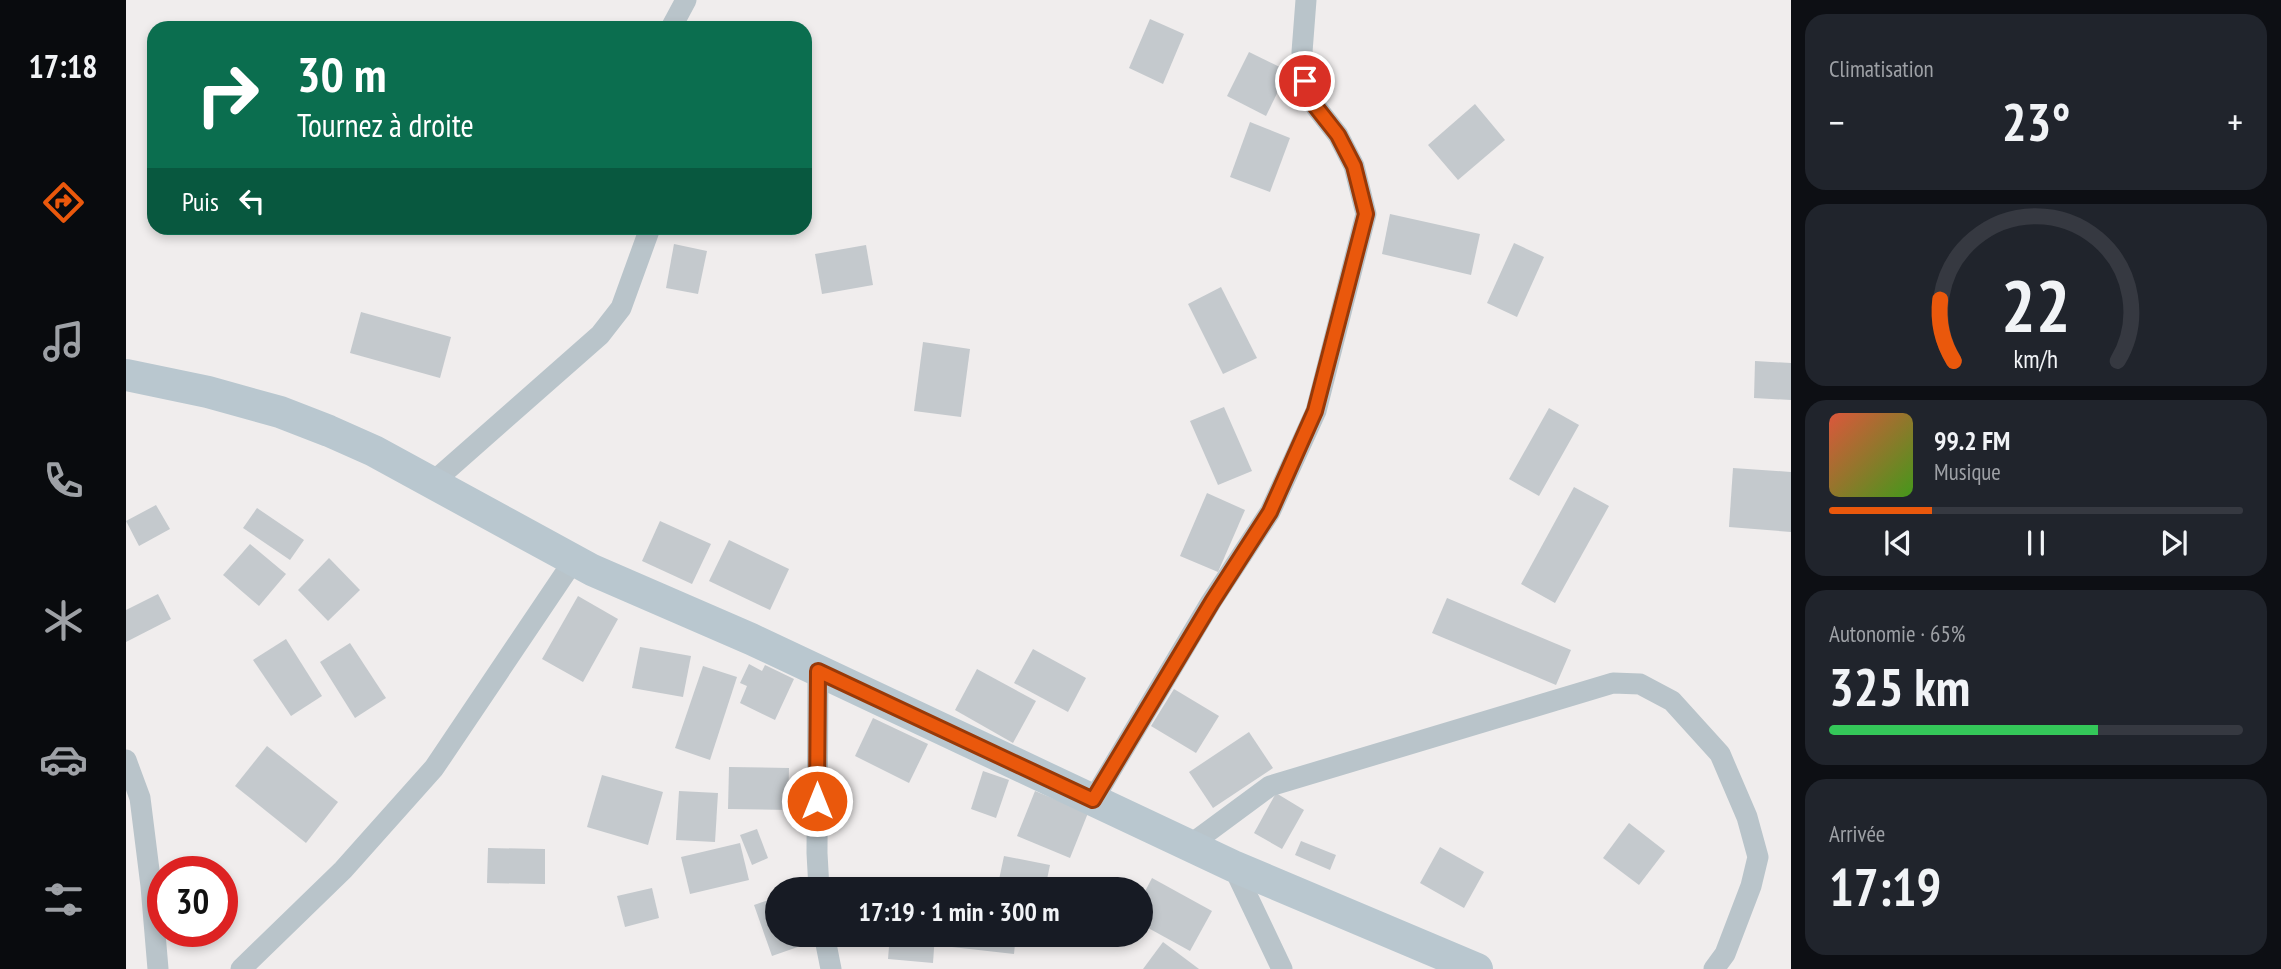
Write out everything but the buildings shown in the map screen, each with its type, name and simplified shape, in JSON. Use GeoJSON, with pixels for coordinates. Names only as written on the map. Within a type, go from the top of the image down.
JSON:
{"type":"FeatureCollection","features":[{"type":"Feature","properties":{"kind":"street"},"geometry":{"type":"LineString","coordinates":[[675,21],[686,0]]}},
{"type":"Feature","properties":{"kind":"street"},"geometry":{"type":"LineString","coordinates":[[1093,800],[1212,602],[1270,512],[1315,411],[1366,214],[1354,166],[1338,135],[1316,107],[1305,81],[1301,52],[1307,0]]}},
{"type":"Feature","properties":{"kind":"street"},"geometry":{"type":"LineString","coordinates":[[432,483],[600,335],[621,308],[647,235]]}},
{"type":"Feature","properties":{"kind":"street"},"geometry":{"type":"LineString","coordinates":[[126,375],[208,392],[280,412],[374,451],[574,560],[1233,866],[1477,969]]}},
{"type":"Feature","properties":{"kind":"street"},"geometry":{"type":"LineString","coordinates":[[241,969],[343,870],[434,768],[574,560]]}},
{"type":"Feature","properties":{"kind":"street"},"geometry":{"type":"LineString","coordinates":[[818,671],[818,877]]}},
{"type":"Feature","properties":{"kind":"street"},"geometry":{"type":"LineString","coordinates":[[1190,845],[1270,786],[1613,683],[1640,684],[1672,701],[1720,754],[1747,817],[1758,857],[1751,886],[1726,954],[1714,969]]}},
{"type":"Feature","properties":{"kind":"street"},"geometry":{"type":"LineString","coordinates":[[126,760],[140,798],[158,969]]}},
{"type":"Feature","properties":{"kind":"street"},"geometry":{"type":"LineString","coordinates":[[1233,866],[1282,969]]}},
{"type":"Feature","properties":{"kind":"street"},"geometry":{"type":"LineString","coordinates":[[827,947],[831,969]]}},
{"type":"Feature","properties":{"kind":"route"},"geometry":{"type":"LineString","coordinates":[[817,801],[818,671],[1093,800],[1212,602],[1270,512],[1315,411],[1366,214],[1354,166],[1338,135],[1316,107],[1305,81]]}}]}
